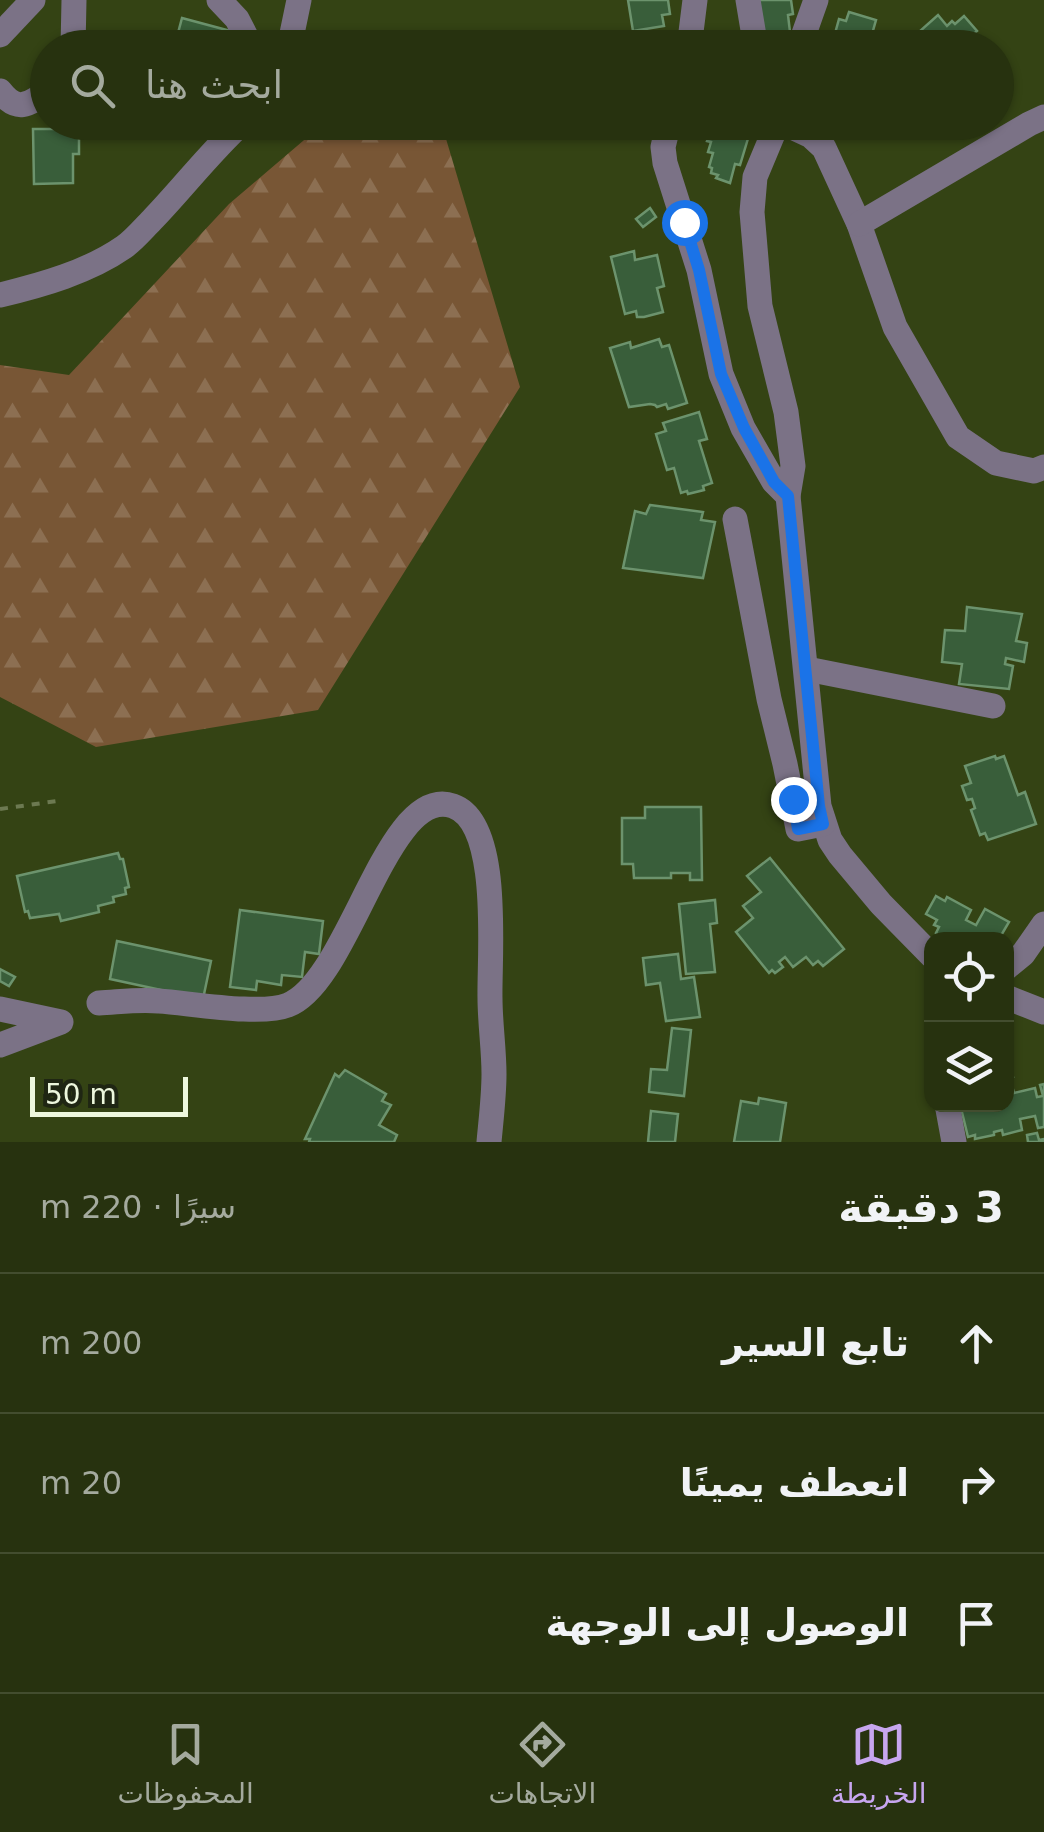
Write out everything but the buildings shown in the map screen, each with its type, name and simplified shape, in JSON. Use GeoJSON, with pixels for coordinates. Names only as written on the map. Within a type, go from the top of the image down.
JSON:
{"type":"FeatureCollection","features":[{"type":"Feature","properties":{"kind":"street"},"geometry":{"type":"LineString","coordinates":[[0,33],[33,0]]}},
{"type":"Feature","properties":{"kind":"street"},"geometry":{"type":"LineString","coordinates":[[73,30],[74,0]]}},
{"type":"Feature","properties":{"kind":"street"},"geometry":{"type":"LineString","coordinates":[[219,0],[242,30]]}},
{"type":"Feature","properties":{"kind":"street"},"geometry":{"type":"LineString","coordinates":[[293,30],[299,0]]}},
{"type":"Feature","properties":{"kind":"street"},"geometry":{"type":"LineString","coordinates":[[691,30],[695,0]]}},
{"type":"Feature","properties":{"kind":"street"},"geometry":{"type":"LineString","coordinates":[[748,0],[753,30]]}},
{"type":"Feature","properties":{"kind":"street"},"geometry":{"type":"LineString","coordinates":[[805,30],[816,0]]}},
{"type":"Feature","properties":{"kind":"street"},"geometry":{"type":"LineString","coordinates":[[0,91],[18,106],[30,102]]}},
{"type":"Feature","properties":{"kind":"street"},"geometry":{"type":"LineString","coordinates":[[1014,133],[1044,117]]}},
{"type":"Feature","properties":{"kind":"street"},"geometry":{"type":"LineString","coordinates":[[0,295],[84,269],[125,246],[174,198],[223,140]]}},
{"type":"Feature","properties":{"kind":"street"},"geometry":{"type":"LineString","coordinates":[[665,140],[665,163],[699,270],[721,374],[744,428],[774,482],[788,496]]}},
{"type":"Feature","properties":{"kind":"street"},"geometry":{"type":"LineString","coordinates":[[772,140],[756,177],[752,212],[760,306],[786,412],[792,466],[788,496],[819,806],[823,824],[840,855],[924,948]]}},
{"type":"Feature","properties":{"kind":"street"},"geometry":{"type":"LineString","coordinates":[[815,140],[824,148],[858,224],[895,328],[958,437],[996,463],[1034,471],[1044,467]]}},
{"type":"Feature","properties":{"kind":"street"},"geometry":{"type":"LineString","coordinates":[[858,224],[1002,140]]}},
{"type":"Feature","properties":{"kind":"street"},"geometry":{"type":"LineString","coordinates":[[735,520],[798,829],[823,824]]}},
{"type":"Feature","properties":{"kind":"street"},"geometry":{"type":"LineString","coordinates":[[807,669],[993,706]]}},
{"type":"Feature","properties":{"kind":"street"},"geometry":{"type":"LineString","coordinates":[[99,1002],[155,1000],[248,1008],[286,1006],[312,988],[332,960],[404,827],[426,806],[452,806],[471,819],[486,864],[494,1079],[489,1142]]}},
{"type":"Feature","properties":{"kind":"street"},"geometry":{"type":"LineString","coordinates":[[1014,961],[1044,924]]}},
{"type":"Feature","properties":{"kind":"street"},"geometry":{"type":"LineString","coordinates":[[1014,1000],[1044,1012]]}},
{"type":"Feature","properties":{"kind":"street"},"geometry":{"type":"LineString","coordinates":[[0,1009],[60,1022],[0,1045]]}},
{"type":"Feature","properties":{"kind":"street"},"geometry":{"type":"LineString","coordinates":[[948,1112],[954,1142]]}},
{"type":"Feature","properties":{"kind":"path"},"geometry":{"type":"LineString","coordinates":[[0,809],[57,802]]}},
{"type":"Feature","properties":{"kind":"green space"},"geometry":{"type":"Polygon","coordinates":[[[304,140],[446,140],[520,387],[318,710],[96,747],[0,697],[0,365],[69,375],[229,204],[304,140]]]}},
{"type":"Feature","properties":{"kind":"route"},"geometry":{"type":"LineString","coordinates":[[684,222],[699,270],[721,374],[744,428],[774,482],[788,496],[823,824],[798,829],[793,799]]}}]}
